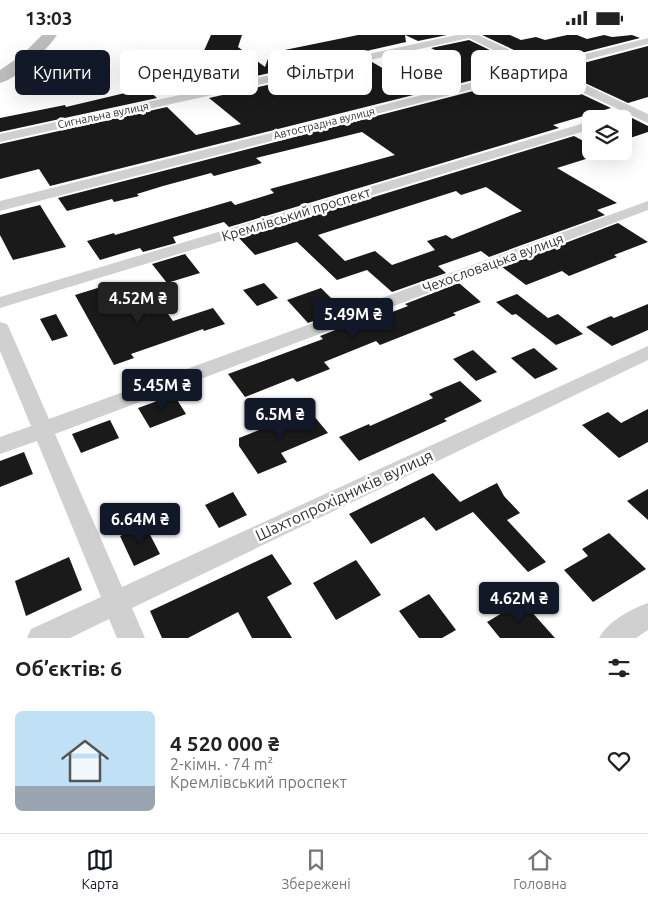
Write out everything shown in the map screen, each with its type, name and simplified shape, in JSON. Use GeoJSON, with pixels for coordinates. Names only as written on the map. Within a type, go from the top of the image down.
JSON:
{"type":"FeatureCollection","features":[{"type":"Feature","properties":{"kind":"street"},"geometry":{"type":"LineString","coordinates":[[0,78],[28,58],[50,35]]}},
{"type":"Feature","properties":{"kind":"street"},"geometry":{"type":"LineString","coordinates":[[470,35],[502,50]]}},
{"type":"Feature","properties":{"kind":"street","name":"Сигнальна вулиця"},"geometry":{"type":"LineString","coordinates":[[0,138],[470,35]]}},
{"type":"Feature","properties":{"kind":"street","name":"Автострадна вулиця"},"geometry":{"type":"LineString","coordinates":[[586,56],[648,41]]}},
{"type":"Feature","properties":{"kind":"street","name":"Автострадна вулиця"},"geometry":{"type":"LineString","coordinates":[[0,206],[471,86]]}},
{"type":"Feature","properties":{"kind":"street"},"geometry":{"type":"LineString","coordinates":[[586,90],[628,110]]}},
{"type":"Feature","properties":{"kind":"street"},"geometry":{"type":"LineString","coordinates":[[632,112],[648,107]]}},
{"type":"Feature","properties":{"kind":"street"},"geometry":{"type":"LineString","coordinates":[[632,112],[648,119]]}},
{"type":"Feature","properties":{"kind":"street","name":"Кремлівський проспект"},"geometry":{"type":"LineString","coordinates":[[0,303],[582,128]]}},
{"type":"Feature","properties":{"kind":"street","name":"Чехословацька вулиця"},"geometry":{"type":"LineString","coordinates":[[0,446],[648,205]]}},
{"type":"Feature","properties":{"kind":"street"},"geometry":{"type":"LineString","coordinates":[[0,328],[131,638]]}},
{"type":"Feature","properties":{"kind":"street","name":"Шахтопрохідників вулиця"},"geometry":{"type":"LineString","coordinates":[[41,638],[648,353]]}},
{"type":"Feature","properties":{"kind":"street"},"geometry":{"type":"LineString","coordinates":[[612,638],[648,615]]}},
{"type":"Feature","properties":{"kind":"building"},"geometry":{"type":"Polygon","coordinates":[[[211,35],[242,35],[238,47],[242,50],[204,50],[211,35]]]}},
{"type":"Feature","properties":{"kind":"building"},"geometry":{"type":"Polygon","coordinates":[[[358,35],[405,35],[406,42],[371,50],[285,50],[358,35]]]}},
{"type":"Feature","properties":{"kind":"building"},"geometry":{"type":"Polygon","coordinates":[[[405,35],[447,35],[418,41],[405,35]]]}},
{"type":"Feature","properties":{"kind":"building"},"geometry":{"type":"Polygon","coordinates":[[[482,35],[510,35],[521,40],[536,37],[545,40],[567,35],[577,35],[587,39],[604,35],[612,37],[632,35],[640,38],[586,52],[586,50],[514,50],[482,35]]]}},
{"type":"Feature","properties":{"kind":"building"},"geometry":{"type":"Polygon","coordinates":[[[469,40],[490,50],[471,50],[471,81],[461,83],[461,50],[435,50],[431,48],[469,40]]]}},
{"type":"Feature","properties":{"kind":"building"},"geometry":{"type":"Polygon","coordinates":[[[648,46],[648,97],[628,103],[586,83],[586,62],[648,46]]]}},
{"type":"Feature","properties":{"kind":"building"},"geometry":{"type":"Polygon","coordinates":[[[268,59],[268,73],[258,76],[258,62],[265,67],[268,59]]]}},
{"type":"Feature","properties":{"kind":"building"},"geometry":{"type":"Polygon","coordinates":[[[372,62],[382,68],[382,95],[413,95],[50,186],[39,169],[0,179],[0,144],[167,107],[196,135],[241,124],[209,98],[223,95],[258,95],[258,87],[268,85],[268,95],[372,95],[372,62]]]}},
{"type":"Feature","properties":{"kind":"building"},"geometry":{"type":"Polygon","coordinates":[[[471,92],[471,95],[583,95],[611,108],[604,110],[582,110],[582,116],[553,125],[559,128],[229,227],[224,222],[173,237],[176,243],[143,252],[140,248],[100,260],[87,241],[114,233],[115,235],[231,201],[235,205],[274,193],[270,189],[395,155],[362,132],[256,158],[262,163],[214,176],[211,173],[114,202],[112,199],[67,211],[58,198],[461,95],[471,92]]]}},
{"type":"Feature","properties":{"kind":"building"},"geometry":{"type":"Polygon","coordinates":[[[120,94],[154,95],[157,98],[0,132],[0,118],[65,105],[66,107],[120,94]]]}},
{"type":"Feature","properties":{"kind":"building"},"geometry":{"type":"Polygon","coordinates":[[[632,118],[648,126],[648,132],[632,137],[632,118]]]}},
{"type":"Feature","properties":{"kind":"building"},"geometry":{"type":"Polygon","coordinates":[[[574,136],[582,140],[583,160],[557,168],[617,203],[597,210],[605,215],[489,257],[481,251],[438,266],[446,273],[392,292],[367,270],[337,280],[297,242],[255,255],[239,238],[574,136]],[[486,187],[461,195],[456,191],[318,235],[345,261],[375,251],[392,265],[435,250],[427,241],[446,235],[452,239],[522,211],[486,187]]]}},
{"type":"Feature","properties":{"kind":"building"},"geometry":{"type":"Polygon","coordinates":[[[40,205],[66,247],[13,260],[0,235],[0,215],[40,205]]]}},
{"type":"Feature","properties":{"kind":"building"},"geometry":{"type":"Polygon","coordinates":[[[618,223],[648,242],[614,255],[617,257],[569,276],[562,271],[526,285],[502,267],[618,223]]]}},
{"type":"Feature","properties":{"kind":"building"},"geometry":{"type":"Polygon","coordinates":[[[185,254],[200,273],[167,283],[152,264],[185,254]]]}},
{"type":"Feature","properties":{"kind":"building"},"geometry":{"type":"Polygon","coordinates":[[[264,283],[278,298],[257,306],[243,290],[264,283]]]}},
{"type":"Feature","properties":{"kind":"building"},"geometry":{"type":"Polygon","coordinates":[[[459,283],[481,302],[453,313],[456,315],[380,345],[376,341],[324,362],[330,369],[297,382],[293,378],[245,397],[228,374],[323,339],[320,336],[356,322],[358,325],[408,306],[405,304],[459,283]]]}},
{"type":"Feature","properties":{"kind":"building"},"geometry":{"type":"Polygon","coordinates":[[[104,286],[119,310],[156,297],[173,321],[213,308],[225,324],[204,331],[203,329],[131,354],[134,358],[114,365],[75,295],[104,286]]]}},
{"type":"Feature","properties":{"kind":"building"},"geometry":{"type":"Polygon","coordinates":[[[321,288],[343,310],[308,323],[287,300],[321,288]]]}},
{"type":"Feature","properties":{"kind":"building"},"geometry":{"type":"Polygon","coordinates":[[[517,294],[548,318],[558,314],[583,334],[556,345],[516,314],[512,315],[496,302],[517,294]]]}},
{"type":"Feature","properties":{"kind":"building"},"geometry":{"type":"Polygon","coordinates":[[[648,304],[648,330],[612,346],[586,327],[611,316],[614,318],[648,304]]]}},
{"type":"Feature","properties":{"kind":"building"},"geometry":{"type":"Polygon","coordinates":[[[56,314],[68,336],[52,341],[40,319],[56,314]]]}},
{"type":"Feature","properties":{"kind":"building"},"geometry":{"type":"Polygon","coordinates":[[[534,348],[558,369],[535,379],[511,358],[534,348]]]}},
{"type":"Feature","properties":{"kind":"building"},"geometry":{"type":"Polygon","coordinates":[[[473,350],[497,372],[476,381],[453,359],[473,350]]]}},
{"type":"Feature","properties":{"kind":"building"},"geometry":{"type":"Polygon","coordinates":[[[460,381],[482,401],[444,419],[447,421],[359,461],[339,437],[369,424],[370,426],[433,398],[429,394],[460,381]]]}},
{"type":"Feature","properties":{"kind":"building"},"geometry":{"type":"Polygon","coordinates":[[[174,395],[186,414],[150,428],[138,408],[174,395]]]}},
{"type":"Feature","properties":{"kind":"building"},"geometry":{"type":"Polygon","coordinates":[[[648,409],[648,442],[619,458],[582,425],[608,412],[621,423],[648,409]]]}},
{"type":"Feature","properties":{"kind":"building"},"geometry":{"type":"Polygon","coordinates":[[[309,410],[328,433],[281,453],[287,462],[258,474],[239,446],[239,438],[309,410]]]}},
{"type":"Feature","properties":{"kind":"building"},"geometry":{"type":"Polygon","coordinates":[[[110,420],[119,438],[81,453],[72,434],[110,420]]]}},
{"type":"Feature","properties":{"kind":"building"},"geometry":{"type":"Polygon","coordinates":[[[24,452],[33,474],[0,487],[0,461],[24,452]]]}},
{"type":"Feature","properties":{"kind":"building"},"geometry":{"type":"Polygon","coordinates":[[[433,473],[460,502],[497,483],[504,496],[520,513],[507,520],[546,562],[528,572],[473,512],[436,531],[424,517],[371,544],[349,514],[433,473]]]}},
{"type":"Feature","properties":{"kind":"building"},"geometry":{"type":"Polygon","coordinates":[[[648,489],[648,520],[627,501],[648,489]]]}},
{"type":"Feature","properties":{"kind":"building"},"geometry":{"type":"Polygon","coordinates":[[[233,492],[247,515],[219,528],[205,505],[233,492]]]}},
{"type":"Feature","properties":{"kind":"building"},"geometry":{"type":"Polygon","coordinates":[[[145,525],[160,554],[134,566],[120,536],[145,525]]]}},
{"type":"Feature","properties":{"kind":"building"},"geometry":{"type":"Polygon","coordinates":[[[609,533],[646,569],[593,602],[564,570],[588,556],[582,549],[609,533]]]}},
{"type":"Feature","properties":{"kind":"building"},"geometry":{"type":"Polygon","coordinates":[[[272,554],[292,584],[267,597],[292,638],[252,638],[238,612],[188,638],[162,638],[150,611],[272,554]]]}},
{"type":"Feature","properties":{"kind":"building"},"geometry":{"type":"Polygon","coordinates":[[[69,557],[82,590],[26,616],[15,581],[69,557]]]}},
{"type":"Feature","properties":{"kind":"building"},"geometry":{"type":"Polygon","coordinates":[[[356,560],[381,595],[336,620],[313,583],[356,560]]]}},
{"type":"Feature","properties":{"kind":"building"},"geometry":{"type":"Polygon","coordinates":[[[429,594],[456,630],[442,638],[419,638],[399,611],[429,594]]]}},
{"type":"Feature","properties":{"kind":"building"},"geometry":{"type":"Polygon","coordinates":[[[522,601],[555,638],[500,638],[487,622],[522,601]]]}}]}
